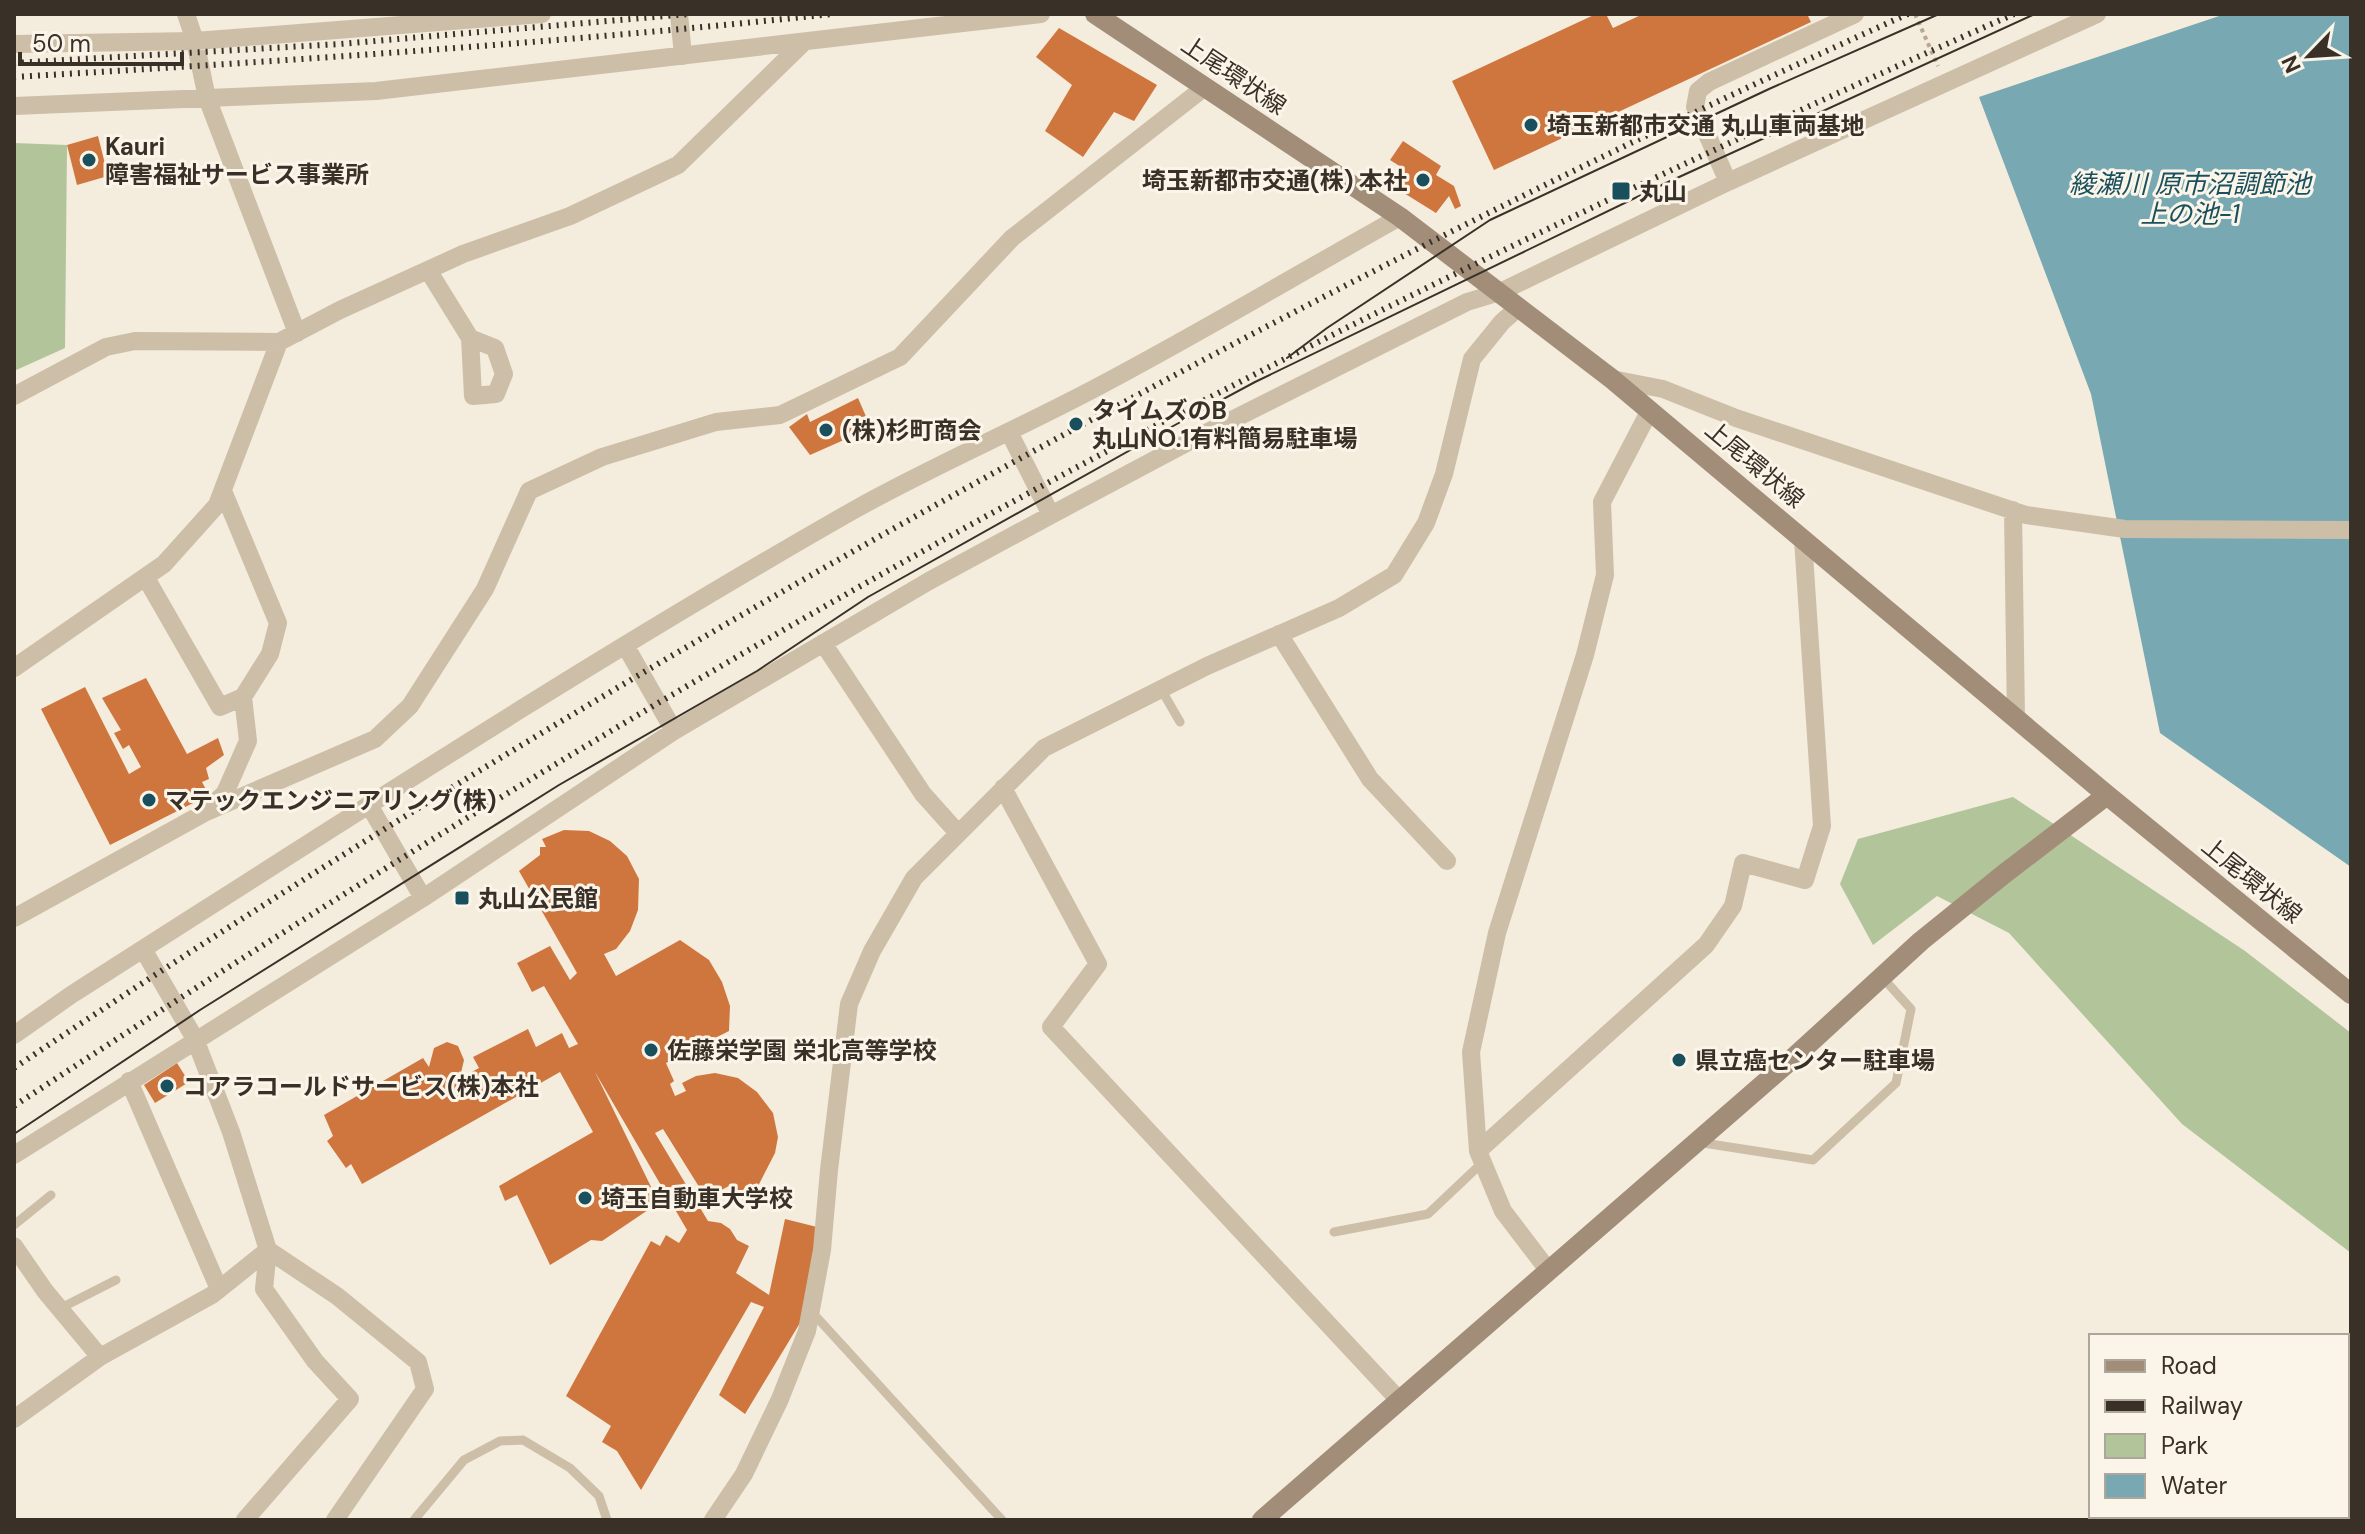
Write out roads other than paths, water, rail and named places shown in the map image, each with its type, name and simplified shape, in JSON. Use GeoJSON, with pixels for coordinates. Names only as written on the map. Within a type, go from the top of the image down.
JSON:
{"type":"FeatureCollection","features":[{"type":"Feature","properties":{"kind":"main road","name":"上尾環状線"},"geometry":{"type":"LineString","coordinates":[[1095,14],[1400,217],[1612,379],[2107,795],[2351,994]]}},
{"type":"Feature","properties":{"kind":"main road"},"geometry":{"type":"LineString","coordinates":[[1262,1520],[1882,977],[2004,874],[2107,795]]}},
{"type":"Feature","properties":{"kind":"street"},"geometry":{"type":"LineString","coordinates":[[186,14],[207,98],[297,333]]}},
{"type":"Feature","properties":{"kind":"street"},"geometry":{"type":"LineString","coordinates":[[14,44],[195,41],[542,14]]}},
{"type":"Feature","properties":{"kind":"street"},"geometry":{"type":"LineString","coordinates":[[679,14],[683,56]]}},
{"type":"Feature","properties":{"kind":"street"},"geometry":{"type":"LineString","coordinates":[[14,106],[376,91],[804,42],[946,20],[1041,14]]}},
{"type":"Feature","properties":{"kind":"street"},"geometry":{"type":"LineString","coordinates":[[1728,182],[1695,107],[1695,98],[1702,86],[1855,14]]}},
{"type":"Feature","properties":{"kind":"street"},"geometry":{"type":"LineString","coordinates":[[14,1155],[423,898],[674,731],[929,581],[1190,441],[1453,309],[1500,292],[1728,182],[2097,14]]}},
{"type":"Feature","properties":{"kind":"street"},"geometry":{"type":"LineString","coordinates":[[14,396],[106,347],[135,341],[279,342],[463,254],[570,216],[678,165],[804,42]]}},
{"type":"Feature","properties":{"kind":"street"},"geometry":{"type":"LineString","coordinates":[[14,918],[204,813],[375,739],[410,706],[485,589],[529,491],[602,457],[716,422],[780,415],[900,357],[1012,238],[1205,87]]}},
{"type":"Feature","properties":{"kind":"street"},"geometry":{"type":"LineString","coordinates":[[14,1035],[143,949],[625,645],[905,482],[1009,432],[1163,351],[1400,217]]}},
{"type":"Feature","properties":{"kind":"street"},"geometry":{"type":"LineString","coordinates":[[428,270],[470,338]]}},
{"type":"Feature","properties":{"kind":"street"},"geometry":{"type":"LineString","coordinates":[[713,1520],[744,1474],[780,1399],[807,1331],[822,1250],[849,1004],[872,951],[914,878],[1044,748],[1161,689],[1339,608],[1394,575],[1426,523],[1444,474],[1472,359],[1502,322],[1519,307]]}},
{"type":"Feature","properties":{"kind":"street"},"geometry":{"type":"LineString","coordinates":[[14,668],[164,564],[217,505],[279,342]]}},
{"type":"Feature","properties":{"kind":"street"},"geometry":{"type":"LineString","coordinates":[[1612,379],[1663,389],[1736,418],[2026,515],[2125,529],[2351,530]]}},
{"type":"Feature","properties":{"kind":"street"},"geometry":{"type":"LineString","coordinates":[[1548,1270],[1503,1211],[1480,1157],[1471,1052],[1497,933],[1585,655],[1605,575],[1602,502],[1650,410]]}},
{"type":"Feature","properties":{"kind":"street"},"geometry":{"type":"LineString","coordinates":[[1009,432],[1051,515]]}},
{"type":"Feature","properties":{"kind":"street"},"geometry":{"type":"LineString","coordinates":[[146,578],[220,707],[243,697],[270,654],[278,623],[223,491]]}},
{"type":"Feature","properties":{"kind":"street"},"geometry":{"type":"LineString","coordinates":[[2013,510],[2016,719]]}},
{"type":"Feature","properties":{"kind":"street"},"geometry":{"type":"LineString","coordinates":[[1480,1157],[1706,945],[1733,906],[1743,863],[1805,880],[1822,826],[1803,539]]}},
{"type":"Feature","properties":{"kind":"street"},"geometry":{"type":"LineString","coordinates":[[1279,634],[1370,779],[1447,861]]}},
{"type":"Feature","properties":{"kind":"street"},"geometry":{"type":"LineString","coordinates":[[823,643],[923,794],[957,832]]}},
{"type":"Feature","properties":{"kind":"street"},"geometry":{"type":"LineString","coordinates":[[625,645],[674,731]]}},
{"type":"Feature","properties":{"kind":"street"},"geometry":{"type":"LineString","coordinates":[[204,813],[225,793],[248,741],[243,697]]}},
{"type":"Feature","properties":{"kind":"street"},"geometry":{"type":"LineString","coordinates":[[1003,788],[1098,964],[1051,1027],[1399,1400]]}},
{"type":"Feature","properties":{"kind":"street"},"geometry":{"type":"LineString","coordinates":[[369,805],[423,898]]}},
{"type":"Feature","properties":{"kind":"street"},"geometry":{"type":"LineString","coordinates":[[143,949],[195,1039],[231,1132],[268,1250],[264,1289],[315,1361],[350,1399],[245,1520]]}},
{"type":"Feature","properties":{"kind":"street"},"geometry":{"type":"LineString","coordinates":[[129,1081],[219,1289]]}},
{"type":"Feature","properties":{"kind":"street"},"geometry":{"type":"LineString","coordinates":[[14,1419],[100,1357],[219,1289],[268,1250]]}},
{"type":"Feature","properties":{"kind":"street"},"geometry":{"type":"LineString","coordinates":[[268,1250],[337,1296],[418,1362],[425,1389],[335,1520]]}},
{"type":"Feature","properties":{"kind":"street"},"geometry":{"type":"LineString","coordinates":[[17,1257],[100,1357]]}},
{"type":"Feature","properties":{"kind":"lane"},"geometry":{"type":"LineString","coordinates":[[1161,689],[1180,722]]}},
{"type":"Feature","properties":{"kind":"lane"},"geometry":{"type":"LineString","coordinates":[[1696,1142],[1813,1160],[1896,1083],[1911,1009],[1882,977]]}},
{"type":"Feature","properties":{"kind":"lane"},"geometry":{"type":"LineString","coordinates":[[1334,1232],[1428,1214],[1480,1157]]}},
{"type":"Feature","properties":{"kind":"lane"},"geometry":{"type":"LineString","coordinates":[[14,1225],[51,1195]]}},
{"type":"Feature","properties":{"kind":"lane"},"geometry":{"type":"LineString","coordinates":[[59,1309],[116,1280]]}},
{"type":"Feature","properties":{"kind":"lane"},"geometry":{"type":"LineString","coordinates":[[811,1311],[1002,1520]]}},
{"type":"Feature","properties":{"kind":"lane"},"geometry":{"type":"LineString","coordinates":[[414,1520],[464,1460],[500,1441],[523,1440],[570,1468],[599,1496],[607,1520]]}},
{"type":"Feature","properties":{"kind":"water","name":"綾瀬川 原市沼調節池 上の池-1"},"geometry":{"type":"Polygon","coordinates":[[[2225,14],[2351,14],[2351,867],[2160,733],[2091,394],[1979,97],[2225,14]]]}},
{"type":"Feature","properties":{"kind":"tram line"},"geometry":{"type":"LineString","coordinates":[[1287,358],[1490,220],[1769,89],[1939,14]]}},
{"type":"Feature","properties":{"kind":"tram line"},"geometry":{"type":"LineString","coordinates":[[14,1134],[200,1010],[559,785],[757,671],[868,597],[1175,425],[1255,382],[1666,183],[2035,14]]}},
{"type":"Feature","properties":{"kind":"railway"},"geometry":{"type":"LineString","coordinates":[[14,63],[340,44],[689,14]]}},
{"type":"Feature","properties":{"kind":"railway"},"geometry":{"type":"LineString","coordinates":[[14,77],[423,50],[832,14]]}},
{"type":"Feature","properties":{"kind":"railway"},"geometry":{"type":"LineString","coordinates":[[14,1068],[291,888],[571,715],[1000,469],[1428,243],[1715,103],[1908,14]]}},
{"type":"Feature","properties":{"kind":"railway"},"geometry":{"type":"LineString","coordinates":[[14,1106],[260,947],[508,793],[759,644],[1014,501],[1261,371],[1510,247],[1761,128],[2014,14]]}},
{"type":"Feature","properties":{"kind":"place","name":"埼玉新都市交通 丸山車両基地"},"geometry":{"type":"Point","coordinates":[1531,125]}},
{"type":"Feature","properties":{"kind":"place","name":"Kauri 障害福祉サービス事業所"},"geometry":{"type":"Point","coordinates":[89,160]}},
{"type":"Feature","properties":{"kind":"place","name":"埼玉新都市交通(株) 本社"},"geometry":{"type":"Point","coordinates":[1423,180]}},
{"type":"Feature","properties":{"kind":"place","name":"丸山"},"geometry":{"type":"Point","coordinates":[1621,191]}},
{"type":"Feature","properties":{"kind":"place","name":"タイムズのB 丸山NO.1有料簡易駐車場"},"geometry":{"type":"Point","coordinates":[1076,424]}},
{"type":"Feature","properties":{"kind":"place","name":"(株)杉町商会"},"geometry":{"type":"Point","coordinates":[826,430]}},
{"type":"Feature","properties":{"kind":"place","name":"マテックエンジニアリング(株)"},"geometry":{"type":"Point","coordinates":[149,800]}},
{"type":"Feature","properties":{"kind":"place","name":"丸山公民館"},"geometry":{"type":"Point","coordinates":[462,898]}},
{"type":"Feature","properties":{"kind":"place","name":"佐藤栄学園 栄北高等学校"},"geometry":{"type":"Point","coordinates":[651,1050]}},
{"type":"Feature","properties":{"kind":"place","name":"県立癌センター駐車場"},"geometry":{"type":"Point","coordinates":[1679,1060]}},
{"type":"Feature","properties":{"kind":"place","name":"コアラコールドサービス(株)本社"},"geometry":{"type":"Point","coordinates":[167,1086]}},
{"type":"Feature","properties":{"kind":"place","name":"埼玉自動車大学校"},"geometry":{"type":"Point","coordinates":[585,1198]}}]}
